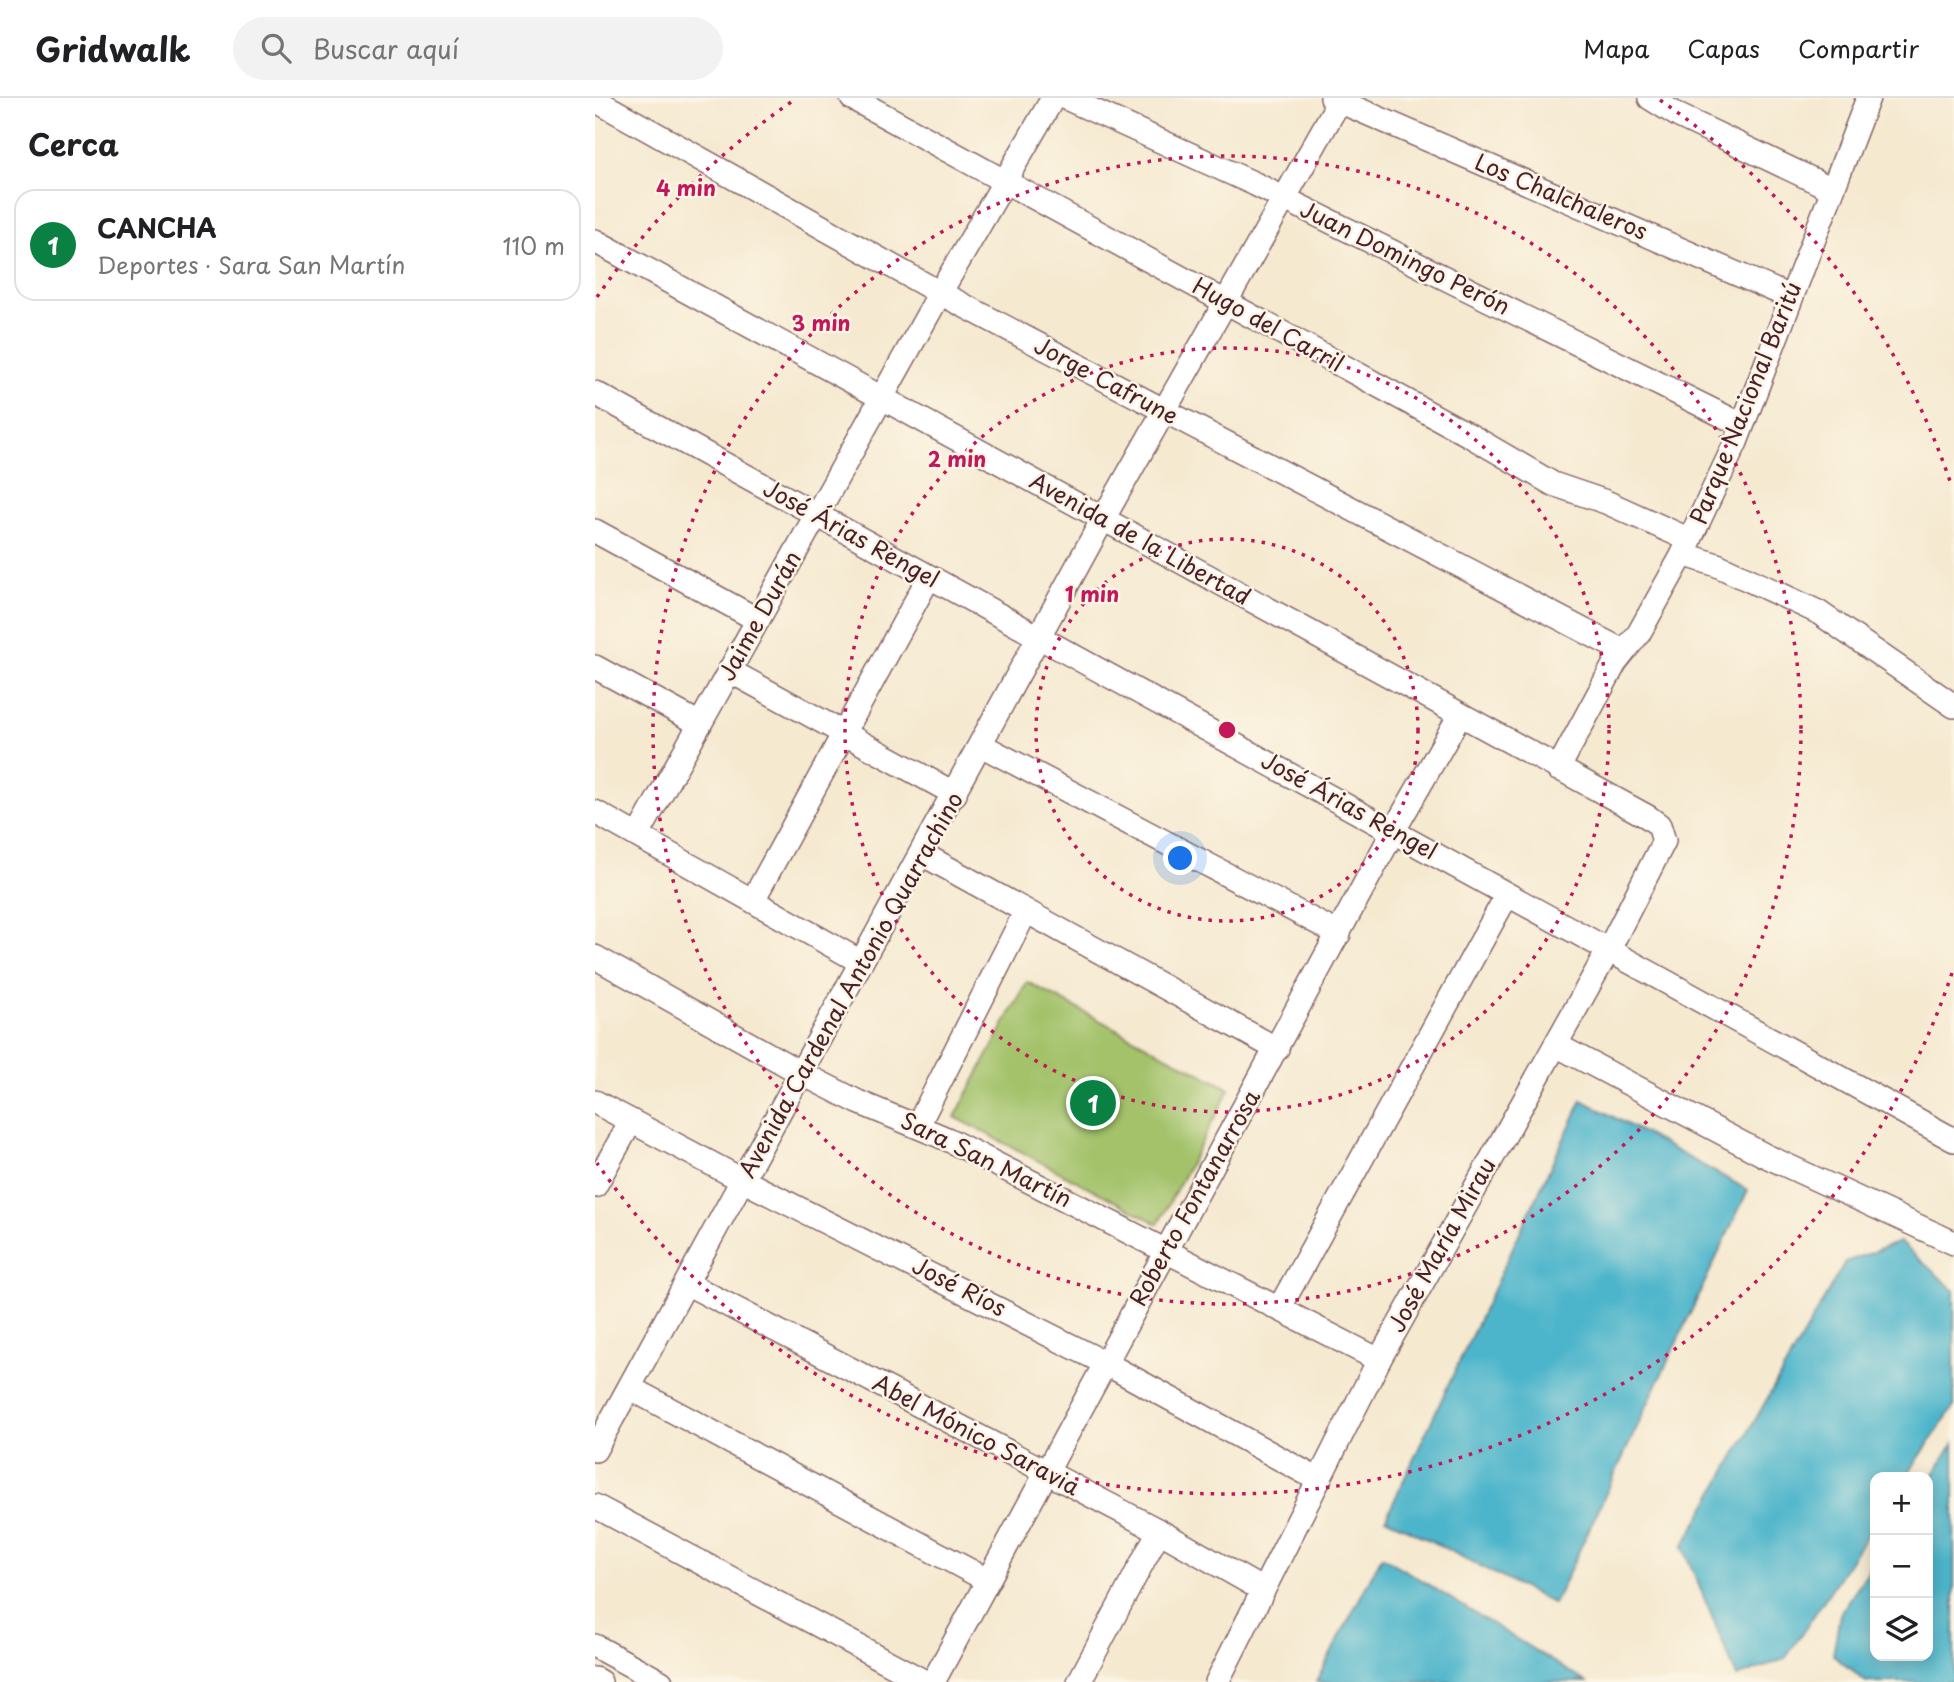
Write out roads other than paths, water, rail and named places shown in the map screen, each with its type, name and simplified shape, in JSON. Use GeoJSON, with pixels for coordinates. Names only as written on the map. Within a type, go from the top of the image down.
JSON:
{"type":"FeatureCollection","features":[{"type":"Feature","properties":{"kind":"street","name":"Hugo del Carril"},"geometry":{"type":"LineString","coordinates":[[852,98],[1553,484],[1606,502],[1717,565],[1818,612],[1954,706]]}},
{"type":"Feature","properties":{"kind":"street","name":"Jaime Durán"},"geometry":{"type":"LineString","coordinates":[[638,835],[940,292],[1006,183],[1053,98]]}},
{"type":"Feature","properties":{"kind":"street","name":"Juan Domingo Perón"},"geometry":{"type":"LineString","coordinates":[[1066,98],[1283,198],[1742,425]]}},
{"type":"Feature","properties":{"kind":"street"},"geometry":{"type":"LineString","coordinates":[[1650,98],[1679,116],[1832,189]]}},
{"type":"Feature","properties":{"kind":"street","name":"Parque Nacional Baritú"},"geometry":{"type":"LineString","coordinates":[[1558,769],[1623,652],[1639,633],[1686,547],[1742,425],[1868,98]]}},
{"type":"Feature","properties":{"kind":"street","name":"Avenida Cardenal Antonio Quarrachino"},"geometry":{"type":"LineString","coordinates":[[595,1450],[955,794],[1038,636],[1337,99]]}},
{"type":"Feature","properties":{"kind":"street","name":"Los Chalchaleros"},"geometry":{"type":"LineString","coordinates":[[1337,99],[1790,297]]}},
{"type":"Feature","properties":{"kind":"street","name":"Jorge Cafrune"},"geometry":{"type":"LineString","coordinates":[[595,100],[940,292],[1623,652]]}},
{"type":"Feature","properties":{"kind":"street","name":"Avenida de la Libertad"},"geometry":{"type":"LineString","coordinates":[[595,241],[1648,817]]}},
{"type":"Feature","properties":{"kind":"street","name":"José Árias Rengel"},"geometry":{"type":"LineString","coordinates":[[595,393],[1954,1140]]}},
{"type":"Feature","properties":{"kind":"street"},"geometry":{"type":"LineString","coordinates":[[595,531],[758,620]]}},
{"type":"Feature","properties":{"kind":"street"},"geometry":{"type":"LineString","coordinates":[[753,900],[929,577]]}},
{"type":"Feature","properties":{"kind":"street"},"geometry":{"type":"LineString","coordinates":[[595,667],[700,724]]}},
{"type":"Feature","properties":{"kind":"street"},"geometry":{"type":"LineString","coordinates":[[730,671],[955,794]]}},
{"type":"Feature","properties":{"kind":"street","name":"Roberto Fontanarrosa"},"geometry":{"type":"LineString","coordinates":[[933,1682],[1165,1250],[1277,1049],[1394,830],[1460,715]]}},
{"type":"Feature","properties":{"kind":"street"},"geometry":{"type":"LineString","coordinates":[[981,745],[1339,934]]}},
{"type":"Feature","properties":{"kind":"street"},"geometry":{"type":"LineString","coordinates":[[595,812],[861,962]]}},
{"type":"Feature","properties":{"kind":"street","name":"José María Mirau"},"geometry":{"type":"LineString","coordinates":[[1217,1682],[1378,1360],[1608,951],[1664,841],[1659,825],[1648,817]]}},
{"type":"Feature","properties":{"kind":"street"},"geometry":{"type":"LineString","coordinates":[[922,854],[1277,1049]]}},
{"type":"Feature","properties":{"kind":"street"},"geometry":{"type":"LineString","coordinates":[[1280,1307],[1507,895]]}},
{"type":"Feature","properties":{"kind":"street"},"geometry":{"type":"LineString","coordinates":[[918,1125],[1026,911]]}},
{"type":"Feature","properties":{"kind":"street","name":"Sara San Martín"},"geometry":{"type":"LineString","coordinates":[[595,957],[801,1073],[858,1102],[918,1125],[1280,1307],[1378,1360]]}},
{"type":"Feature","properties":{"kind":"street"},"geometry":{"type":"LineString","coordinates":[[1556,1045],[1764,1155],[1954,1243]]}},
{"type":"Feature","properties":{"kind":"street","name":"José Ríos"},"geometry":{"type":"LineString","coordinates":[[595,1102],[744,1181],[1105,1363],[1319,1480]]}},
{"type":"Feature","properties":{"kind":"street"},"geometry":{"type":"LineString","coordinates":[[595,1186],[631,1121]]}},
{"type":"Feature","properties":{"kind":"street","name":"Abel Mónico Saravia"},"geometry":{"type":"LineString","coordinates":[[688,1284],[1047,1471],[1263,1590]]}},
{"type":"Feature","properties":{"kind":"street"},"geometry":{"type":"LineString","coordinates":[[630,1388],[987,1580]]}},
{"type":"Feature","properties":{"kind":"street"},"geometry":{"type":"LineString","coordinates":[[595,1506],[925,1682]]}},
{"type":"Feature","properties":{"kind":"street"},"geometry":{"type":"LineString","coordinates":[[1079,1682],[1159,1531]]}},
{"type":"Feature","properties":{"kind":"street"},"geometry":{"type":"LineString","coordinates":[[595,1646],[661,1682]]}},
{"type":"Feature","properties":{"kind":"street"},"geometry":{"type":"LineString","coordinates":[[595,1679],[600,1682]]}},
{"type":"Feature","properties":{"kind":"water"},"geometry":{"type":"Polygon","coordinates":[[[1582,1100],[1748,1190],[1554,1604],[1386,1518],[1582,1100]]]}},
{"type":"Feature","properties":{"kind":"water"},"geometry":{"type":"Polygon","coordinates":[[[1900,1242],[1954,1290],[1954,1406],[1909,1472],[1870,1472],[1870,1531],[1785,1659],[1737,1677],[1683,1547],[1845,1262],[1900,1242]]]}},
{"type":"Feature","properties":{"kind":"water"},"geometry":{"type":"Polygon","coordinates":[[[1954,1443],[1954,1682],[1866,1682],[1833,1655],[1840,1614],[1870,1569],[1870,1661],[1933,1661],[1933,1475],[1954,1443]]]}},
{"type":"Feature","properties":{"kind":"water"},"geometry":{"type":"Polygon","coordinates":[[[1382,1556],[1586,1682],[1316,1682],[1382,1556]]]}},
{"type":"Feature","properties":{"kind":"place","name":"CANCHA"},"geometry":{"type":"Point","coordinates":[1093,1103]}}]}
